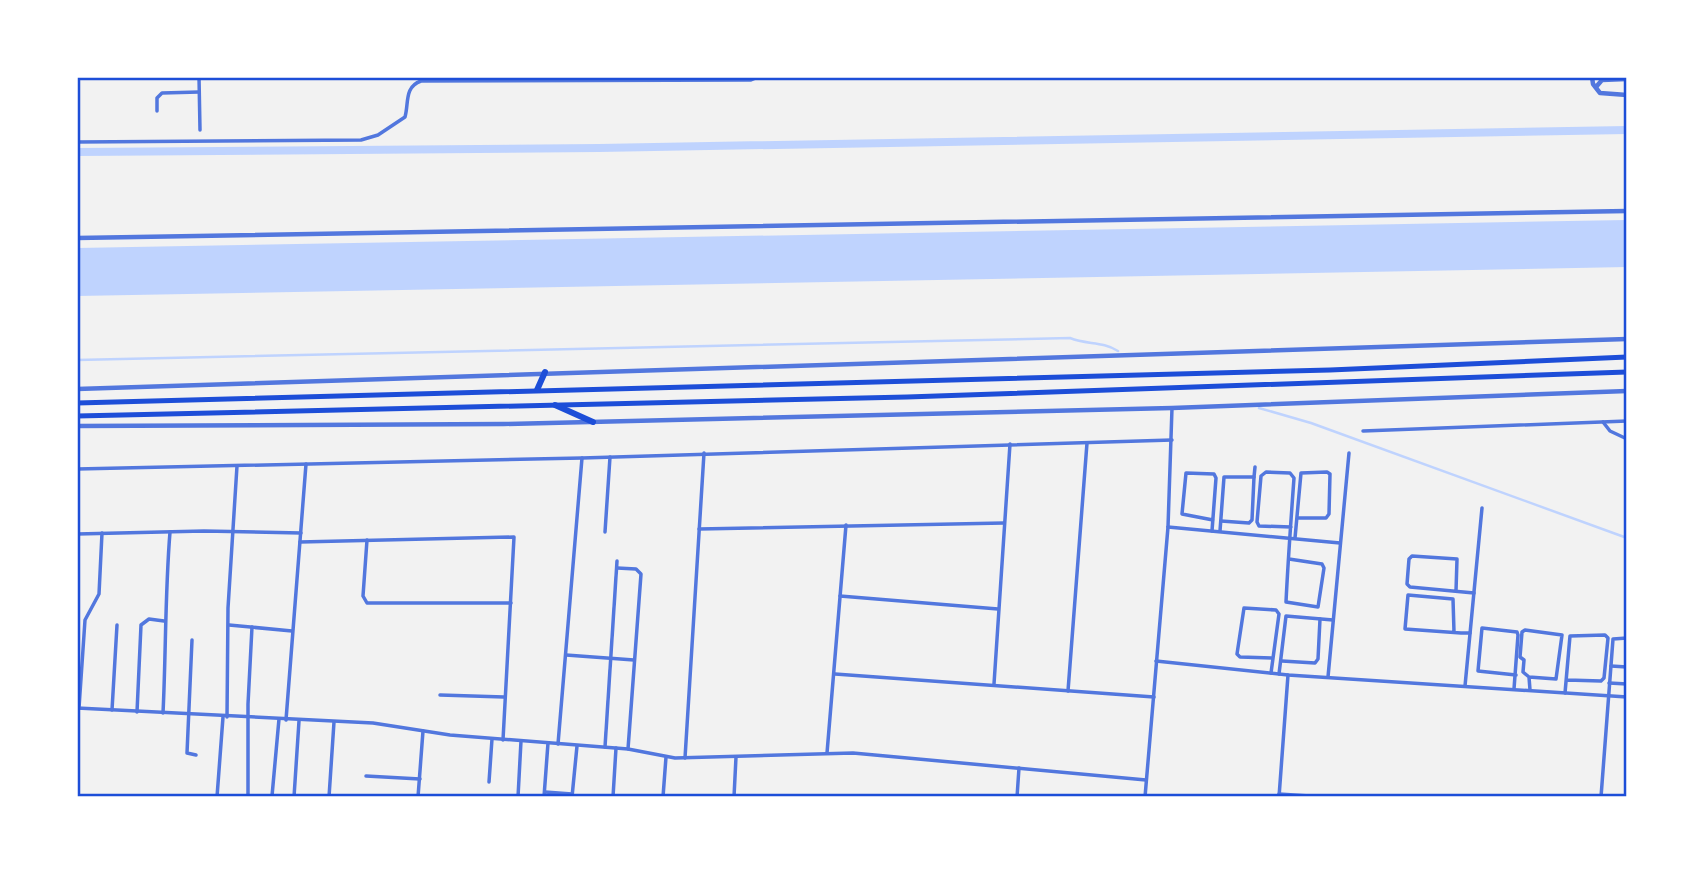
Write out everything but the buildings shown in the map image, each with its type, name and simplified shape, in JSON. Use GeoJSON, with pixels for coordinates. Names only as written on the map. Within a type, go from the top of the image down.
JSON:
{"type":"FeatureCollection","features":[{"type":"Feature","properties":{"kind":"highway"},"geometry":{"type":"LineString","coordinates":[[77,403],[1330,370],[1627,357]]}},
{"type":"Feature","properties":{"kind":"highway"},"geometry":{"type":"LineString","coordinates":[[537,390],[545,372]]}},
{"type":"Feature","properties":{"kind":"highway"},"geometry":{"type":"LineString","coordinates":[[77,416],[1185,389],[1627,372]]}},
{"type":"Feature","properties":{"kind":"highway"},"geometry":{"type":"LineString","coordinates":[[555,405],[593,422]]}},
{"type":"Feature","properties":{"kind":"street"},"geometry":{"type":"LineString","coordinates":[[200,77],[200,130]]}},
{"type":"Feature","properties":{"kind":"street"},"geometry":{"type":"LineString","coordinates":[[77,142],[360,140],[378,135],[405,117],[408,92],[413,85],[421,81],[751,80],[758,77]]}},
{"type":"Feature","properties":{"kind":"street"},"geometry":{"type":"LineString","coordinates":[[1592,77],[1596,87],[1605,94],[1627,95]]}},
{"type":"Feature","properties":{"kind":"street"},"geometry":{"type":"LineString","coordinates":[[1596,87],[1602,80],[1627,79]]}},
{"type":"Feature","properties":{"kind":"street"},"geometry":{"type":"LineString","coordinates":[[157,111],[157,99],[162,93],[199,92]]}},
{"type":"Feature","properties":{"kind":"street"},"geometry":{"type":"LineString","coordinates":[[77,239],[1627,211]]}},
{"type":"Feature","properties":{"kind":"street"},"geometry":{"type":"LineString","coordinates":[[77,389],[1627,339]]}},
{"type":"Feature","properties":{"kind":"street"},"geometry":{"type":"LineString","coordinates":[[77,426],[593,422],[1172,408],[1627,391]]}},
{"type":"Feature","properties":{"kind":"street"},"geometry":{"type":"LineString","coordinates":[[1145,797],[1168,527],[1172,408]]}},
{"type":"Feature","properties":{"kind":"street"},"geometry":{"type":"LineString","coordinates":[[1363,431],[1627,421]]}},
{"type":"Feature","properties":{"kind":"street"},"geometry":{"type":"LineString","coordinates":[[1603,422],[1611,431],[1627,439]]}},
{"type":"Feature","properties":{"kind":"street"},"geometry":{"type":"LineString","coordinates":[[77,468],[582,458],[1172,440]]}},
{"type":"Feature","properties":{"kind":"street"},"geometry":{"type":"LineString","coordinates":[[1068,691],[1087,443]]}},
{"type":"Feature","properties":{"kind":"street"},"geometry":{"type":"LineString","coordinates":[[994,684],[1010,444]]}},
{"type":"Feature","properties":{"kind":"street"},"geometry":{"type":"LineString","coordinates":[[685,758],[704,453]]}},
{"type":"Feature","properties":{"kind":"street"},"geometry":{"type":"LineString","coordinates":[[1328,677],[1349,453]]}},
{"type":"Feature","properties":{"kind":"street"},"geometry":{"type":"LineString","coordinates":[[605,531],[610,457]]}},
{"type":"Feature","properties":{"kind":"street"},"geometry":{"type":"LineString","coordinates":[[558,744],[582,458]]}},
{"type":"Feature","properties":{"kind":"street"},"geometry":{"type":"LineString","coordinates":[[286,720],[306,464]]}},
{"type":"Feature","properties":{"kind":"street"},"geometry":{"type":"LineString","coordinates":[[217,797],[225,717],[228,608],[237,466]]}},
{"type":"Feature","properties":{"kind":"street"},"geometry":{"type":"LineString","coordinates":[[1220,521],[1250,523],[1252,520],[1255,467]]}},
{"type":"Feature","properties":{"kind":"street"},"geometry":{"type":"LineString","coordinates":[[1291,527],[1259,526],[1257,522],[1261,476],[1266,472],[1290,473],[1294,478],[1291,527],[1293,538]]}},
{"type":"Feature","properties":{"kind":"street"},"geometry":{"type":"LineString","coordinates":[[1289,559],[1322,564],[1324,568],[1318,607],[1286,602],[1289,559],[1297,518],[1301,472],[1330,474],[1329,514],[1326,518],[1297,518]]}},
{"type":"Feature","properties":{"kind":"street"},"geometry":{"type":"LineString","coordinates":[[1212,531],[1213,520],[1216,478],[1214,474],[1186,474],[1182,514],[1213,520]]}},
{"type":"Feature","properties":{"kind":"street"},"geometry":{"type":"LineString","coordinates":[[1220,531],[1224,477],[1254,477]]}},
{"type":"Feature","properties":{"kind":"street"},"geometry":{"type":"LineString","coordinates":[[1465,686],[1482,508]]}},
{"type":"Feature","properties":{"kind":"street"},"geometry":{"type":"LineString","coordinates":[[699,529],[1004,523]]}},
{"type":"Feature","properties":{"kind":"street"},"geometry":{"type":"LineString","coordinates":[[827,752],[846,526]]}},
{"type":"Feature","properties":{"kind":"street"},"geometry":{"type":"LineString","coordinates":[[1168,527],[1340,543]]}},
{"type":"Feature","properties":{"kind":"street"},"geometry":{"type":"LineString","coordinates":[[77,534],[233,531],[300,533]]}},
{"type":"Feature","properties":{"kind":"street"},"geometry":{"type":"LineString","coordinates":[[163,713],[167,640],[164,621],[170,532]]}},
{"type":"Feature","properties":{"kind":"street"},"geometry":{"type":"LineString","coordinates":[[102,533],[99,594],[85,620],[78,708],[373,723],[492,739],[628,749],[666,757],[736,757],[827,752],[1146,780]]}},
{"type":"Feature","properties":{"kind":"street"},"geometry":{"type":"LineString","coordinates":[[300,542],[512,536],[516,542],[503,740]]}},
{"type":"Feature","properties":{"kind":"street"},"geometry":{"type":"LineString","coordinates":[[367,540],[363,596],[367,603],[511,603]]}},
{"type":"Feature","properties":{"kind":"street"},"geometry":{"type":"LineString","coordinates":[[1456,591],[1457,558],[1412,556],[1409,559],[1410,587],[1474,593]]}},
{"type":"Feature","properties":{"kind":"street"},"geometry":{"type":"LineString","coordinates":[[605,747],[617,561]]}},
{"type":"Feature","properties":{"kind":"street"},"geometry":{"type":"LineString","coordinates":[[617,568],[636,569],[641,574],[628,749]]}},
{"type":"Feature","properties":{"kind":"street"},"geometry":{"type":"LineString","coordinates":[[1454,632],[1453,599],[1408,595],[1405,629],[1470,633]]}},
{"type":"Feature","properties":{"kind":"street"},"geometry":{"type":"LineString","coordinates":[[839,596],[998,609]]}},
{"type":"Feature","properties":{"kind":"street"},"geometry":{"type":"LineString","coordinates":[[1271,673],[1279,614],[1276,610],[1244,608],[1237,654],[1240,657],[1273,658]]}},
{"type":"Feature","properties":{"kind":"street"},"geometry":{"type":"LineString","coordinates":[[1279,674],[1286,616],[1333,620]]}},
{"type":"Feature","properties":{"kind":"street"},"geometry":{"type":"LineString","coordinates":[[137,712],[141,625],[149,619],[164,621]]}},
{"type":"Feature","properties":{"kind":"street"},"geometry":{"type":"LineString","coordinates":[[1281,661],[1315,663],[1318,659],[1320,619]]}},
{"type":"Feature","properties":{"kind":"street"},"geometry":{"type":"LineString","coordinates":[[112,710],[117,625]]}},
{"type":"Feature","properties":{"kind":"street"},"geometry":{"type":"LineString","coordinates":[[229,625],[292,631]]}},
{"type":"Feature","properties":{"kind":"street"},"geometry":{"type":"LineString","coordinates":[[248,797],[248,718],[253,627]]}},
{"type":"Feature","properties":{"kind":"street"},"geometry":{"type":"LineString","coordinates":[[1514,689],[1516,675],[1517,632],[1482,628],[1478,671],[1516,675]]}},
{"type":"Feature","properties":{"kind":"street"},"geometry":{"type":"LineString","coordinates":[[1528,677],[1556,679],[1562,635],[1525,630],[1522,632],[1520,657],[1524,660],[1523,672],[1528,677],[1530,690]]}},
{"type":"Feature","properties":{"kind":"street"},"geometry":{"type":"LineString","coordinates":[[1566,693],[1570,636],[1605,635],[1608,638],[1604,678],[1601,681],[1567,680]]}},
{"type":"Feature","properties":{"kind":"street"},"geometry":{"type":"LineString","coordinates":[[1601,797],[1614,639],[1627,638]]}},
{"type":"Feature","properties":{"kind":"street"},"geometry":{"type":"LineString","coordinates":[[192,640],[187,753],[196,755]]}},
{"type":"Feature","properties":{"kind":"street"},"geometry":{"type":"LineString","coordinates":[[566,655],[634,660]]}},
{"type":"Feature","properties":{"kind":"street"},"geometry":{"type":"LineString","coordinates":[[1156,661],[1288,675],[1627,697]]}},
{"type":"Feature","properties":{"kind":"street"},"geometry":{"type":"LineString","coordinates":[[1611,666],[1627,667]]}},
{"type":"Feature","properties":{"kind":"street"},"geometry":{"type":"LineString","coordinates":[[835,674],[1154,696]]}},
{"type":"Feature","properties":{"kind":"street"},"geometry":{"type":"LineString","coordinates":[[1288,675],[1279,795],[1325,797]]}},
{"type":"Feature","properties":{"kind":"street"},"geometry":{"type":"LineString","coordinates":[[1609,683],[1627,684]]}},
{"type":"Feature","properties":{"kind":"street"},"geometry":{"type":"LineString","coordinates":[[440,695],[504,696]]}},
{"type":"Feature","properties":{"kind":"street"},"geometry":{"type":"LineString","coordinates":[[272,796],[279,719]]}},
{"type":"Feature","properties":{"kind":"street"},"geometry":{"type":"LineString","coordinates":[[294,797],[299,721]]}},
{"type":"Feature","properties":{"kind":"street"},"geometry":{"type":"LineString","coordinates":[[329,797],[334,722]]}},
{"type":"Feature","properties":{"kind":"street"},"geometry":{"type":"LineString","coordinates":[[418,797],[423,731]]}},
{"type":"Feature","properties":{"kind":"street"},"geometry":{"type":"LineString","coordinates":[[489,782],[492,739]]}},
{"type":"Feature","properties":{"kind":"street"},"geometry":{"type":"LineString","coordinates":[[517,797],[521,741]]}},
{"type":"Feature","properties":{"kind":"street"},"geometry":{"type":"LineString","coordinates":[[548,744],[544,794],[572,796],[577,746]]}},
{"type":"Feature","properties":{"kind":"street"},"geometry":{"type":"LineString","coordinates":[[613,797],[616,748]]}},
{"type":"Feature","properties":{"kind":"street"},"geometry":{"type":"LineString","coordinates":[[663,797],[666,757]]}},
{"type":"Feature","properties":{"kind":"street"},"geometry":{"type":"LineString","coordinates":[[734,797],[736,757]]}},
{"type":"Feature","properties":{"kind":"street"},"geometry":{"type":"LineString","coordinates":[[1017,797],[1019,767]]}},
{"type":"Feature","properties":{"kind":"street"},"geometry":{"type":"LineString","coordinates":[[366,776],[420,779]]}},
{"type":"Feature","properties":{"kind":"water"},"geometry":{"type":"Polygon","coordinates":[[[1627,220],[1627,267],[77,296],[77,248],[1627,220]]]}},
{"type":"Feature","properties":{"kind":"waterway"},"geometry":{"type":"LineString","coordinates":[[77,152],[599,148],[1627,130]]}},
{"type":"Feature","properties":{"kind":"waterway"},"geometry":{"type":"LineString","coordinates":[[77,360],[1070,338],[1118,351]]}},
{"type":"Feature","properties":{"kind":"waterway"},"geometry":{"type":"LineString","coordinates":[[1259,408],[1311,423],[1627,538]]}}]}
